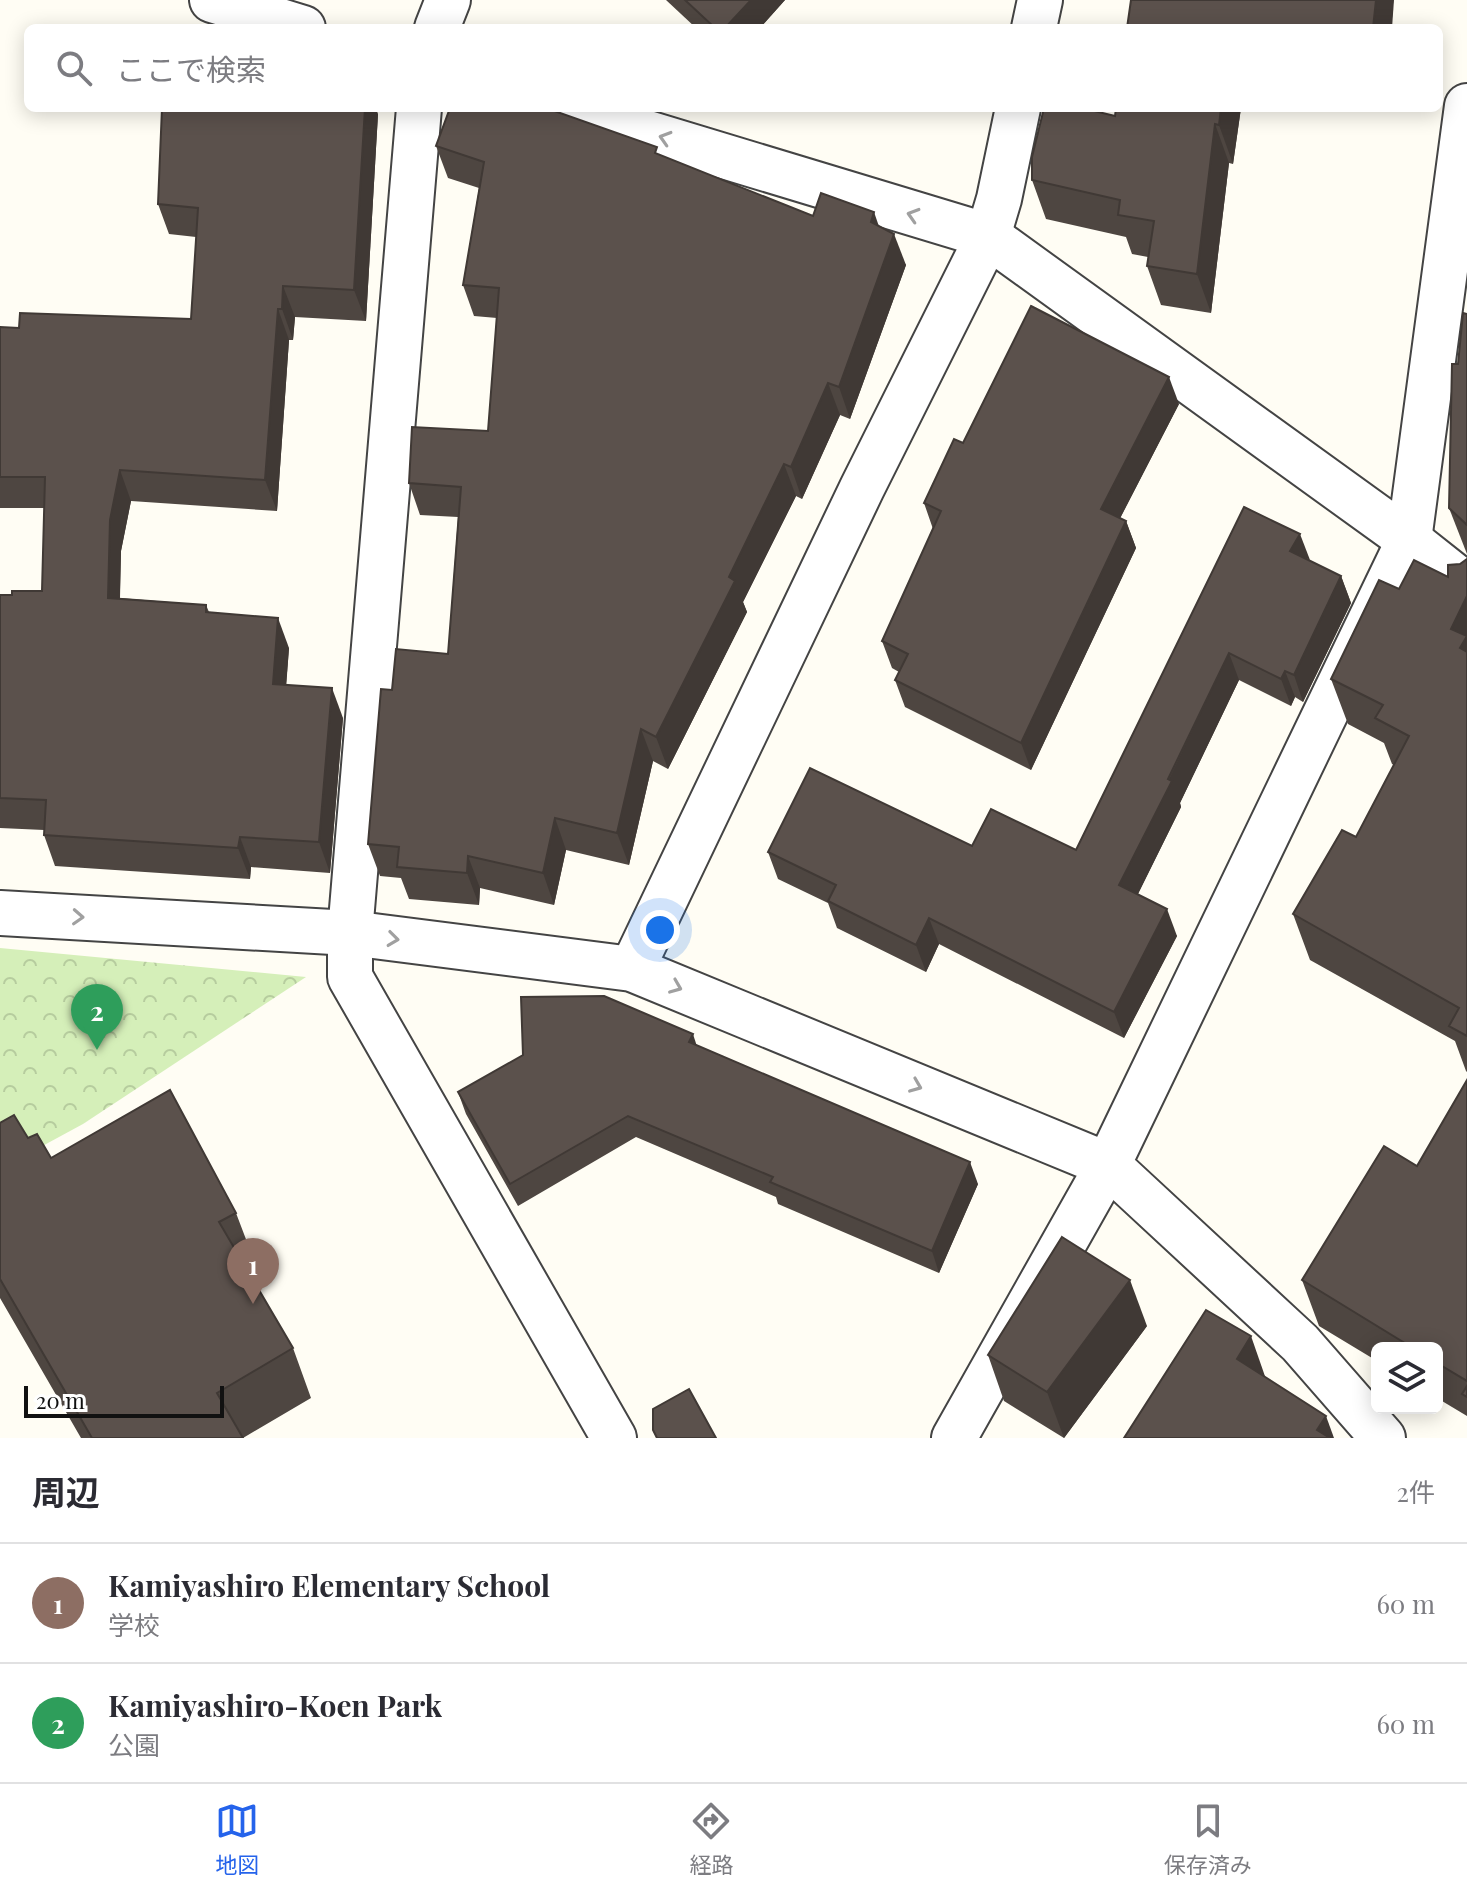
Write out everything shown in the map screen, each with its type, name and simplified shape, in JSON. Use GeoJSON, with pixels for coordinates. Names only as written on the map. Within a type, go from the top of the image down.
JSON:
{"type":"FeatureCollection","features":[{"type":"Feature","properties":{"kind":"street"},"geometry":{"type":"LineString","coordinates":[[212,0],[290,24]]}},
{"type":"Feature","properties":{"kind":"street"},"geometry":{"type":"LineString","coordinates":[[439,24],[448,0]]}},
{"type":"Feature","properties":{"kind":"street"},"geometry":{"type":"LineString","coordinates":[[1035,24],[1040,0]]}},
{"type":"Feature","properties":{"kind":"street"},"geometry":{"type":"LineString","coordinates":[[954,1438],[1108,1165],[1409,540],[1467,106]]}},
{"type":"Feature","properties":{"kind":"street"},"geometry":{"type":"LineString","coordinates":[[419,112],[350,933],[350,977],[614,1438]]}},
{"type":"Feature","properties":{"kind":"street"},"geometry":{"type":"LineString","coordinates":[[578,112],[988,236],[1409,540],[1467,586]]}},
{"type":"Feature","properties":{"kind":"street"},"geometry":{"type":"LineString","coordinates":[[632,969],[862,488],[988,236],[1017,112]]}},
{"type":"Feature","properties":{"kind":"street"},"geometry":{"type":"LineString","coordinates":[[0,913],[350,933],[632,969],[1108,1165],[1300,1343],[1383,1438]]}},
{"type":"Feature","properties":{"kind":"green space"},"geometry":{"type":"Polygon","coordinates":[[[0,948],[306,977],[83,1124],[0,1169],[0,948]]]}},
{"type":"Feature","properties":{"kind":"building"},"geometry":{"type":"Polygon","coordinates":[[[685,0],[751,0],[729,24],[711,24],[685,0]]]}},
{"type":"Feature","properties":{"kind":"building"},"geometry":{"type":"Polygon","coordinates":[[[1131,0],[1376,0],[1373,24],[1128,24],[1131,0]]]}},
{"type":"Feature","properties":{"kind":"building"},"geometry":{"type":"Polygon","coordinates":[[[162,112],[365,112],[354,290],[283,286],[282,309],[278,309],[265,480],[120,470],[110,520],[108,598],[206,605],[206,612],[278,618],[273,684],[332,688],[319,842],[240,837],[238,848],[44,835],[46,800],[0,798],[0,595],[12,595],[12,591],[42,591],[45,477],[0,477],[0,327],[19,328],[20,313],[191,319],[198,208],[158,204],[162,112]]]}},
{"type":"Feature","properties":{"kind":"building"},"geometry":{"type":"Polygon","coordinates":[[[449,112],[557,112],[657,147],[655,153],[813,216],[821,193],[874,212],[871,222],[894,234],[839,387],[828,383],[791,467],[784,464],[729,577],[735,581],[656,737],[641,729],[617,833],[555,818],[543,873],[468,856],[467,873],[397,867],[399,847],[368,844],[381,689],[392,690],[396,649],[448,654],[461,487],[409,483],[412,427],[488,431],[499,288],[463,285],[484,162],[436,146],[449,112]]]}},
{"type":"Feature","properties":{"kind":"building"},"geometry":{"type":"Polygon","coordinates":[[[1043,112],[1098,112],[1115,116],[1116,112],[1221,112],[1219,125],[1215,124],[1197,274],[1147,266],[1154,221],[1118,215],[1120,200],[1032,180],[1032,157],[1043,112]]]}},
{"type":"Feature","properties":{"kind":"building"},"geometry":{"type":"Polygon","coordinates":[[[1031,306],[1169,377],[1101,509],[1126,521],[1021,743],[895,680],[908,654],[882,641],[941,511],[924,503],[954,439],[963,443],[1031,306]]]}},
{"type":"Feature","properties":{"kind":"building"},"geometry":{"type":"Polygon","coordinates":[[[1463,313],[1467,314],[1467,525],[1449,508],[1452,364],[1458,364],[1463,313]]]}},
{"type":"Feature","properties":{"kind":"building"},"geometry":{"type":"Polygon","coordinates":[[[1244,507],[1300,534],[1290,551],[1341,576],[1294,675],[1285,671],[1281,679],[1229,653],[1168,779],[1172,781],[1119,885],[1167,909],[1114,1012],[929,918],[916,945],[828,901],[836,885],[768,852],[810,768],[972,846],[991,809],[1076,850],[1244,507]]]}},
{"type":"Feature","properties":{"kind":"building"},"geometry":{"type":"Polygon","coordinates":[[[1467,559],[1467,596],[1451,629],[1467,636],[1460,648],[1467,652],[1467,1036],[1449,1026],[1459,1008],[1293,914],[1342,830],[1356,837],[1409,736],[1375,718],[1383,705],[1331,679],[1379,580],[1399,589],[1414,560],[1448,577],[1448,565],[1460,564],[1467,559]]]}},
{"type":"Feature","properties":{"kind":"building"},"geometry":{"type":"Polygon","coordinates":[[[604,996],[693,1034],[689,1042],[970,1162],[932,1251],[770,1182],[773,1177],[628,1116],[510,1184],[458,1092],[523,1055],[521,997],[604,996]]]}},
{"type":"Feature","properties":{"kind":"building"},"geometry":{"type":"Polygon","coordinates":[[[1467,1080],[1467,1381],[1443,1367],[1443,1342],[1403,1342],[1302,1280],[1384,1146],[1417,1166],[1467,1080]]]}},
{"type":"Feature","properties":{"kind":"building"},"geometry":{"type":"Polygon","coordinates":[[[170,1090],[236,1213],[219,1222],[293,1348],[217,1393],[243,1438],[92,1438],[0,1279],[0,1123],[14,1115],[28,1138],[37,1134],[51,1158],[170,1090]]]}},
{"type":"Feature","properties":{"kind":"building"},"geometry":{"type":"Polygon","coordinates":[[[1062,1237],[1130,1280],[1047,1392],[988,1355],[1062,1237]]]}},
{"type":"Feature","properties":{"kind":"building"},"geometry":{"type":"Polygon","coordinates":[[[1206,1310],[1251,1336],[1237,1359],[1326,1416],[1317,1430],[1330,1438],[1124,1438],[1206,1310]]]}},
{"type":"Feature","properties":{"kind":"building"},"geometry":{"type":"Polygon","coordinates":[[[689,1389],[716,1438],[657,1438],[653,1430],[653,1409],[689,1389]]]}},
{"type":"Feature","properties":{"kind":"place","name":"Kamiyashiro-Koen Park"},"geometry":{"type":"Point","coordinates":[97,1050]}},
{"type":"Feature","properties":{"kind":"place","name":"Kamiyashiro Elementary School"},"geometry":{"type":"Point","coordinates":[253,1304]}}]}
